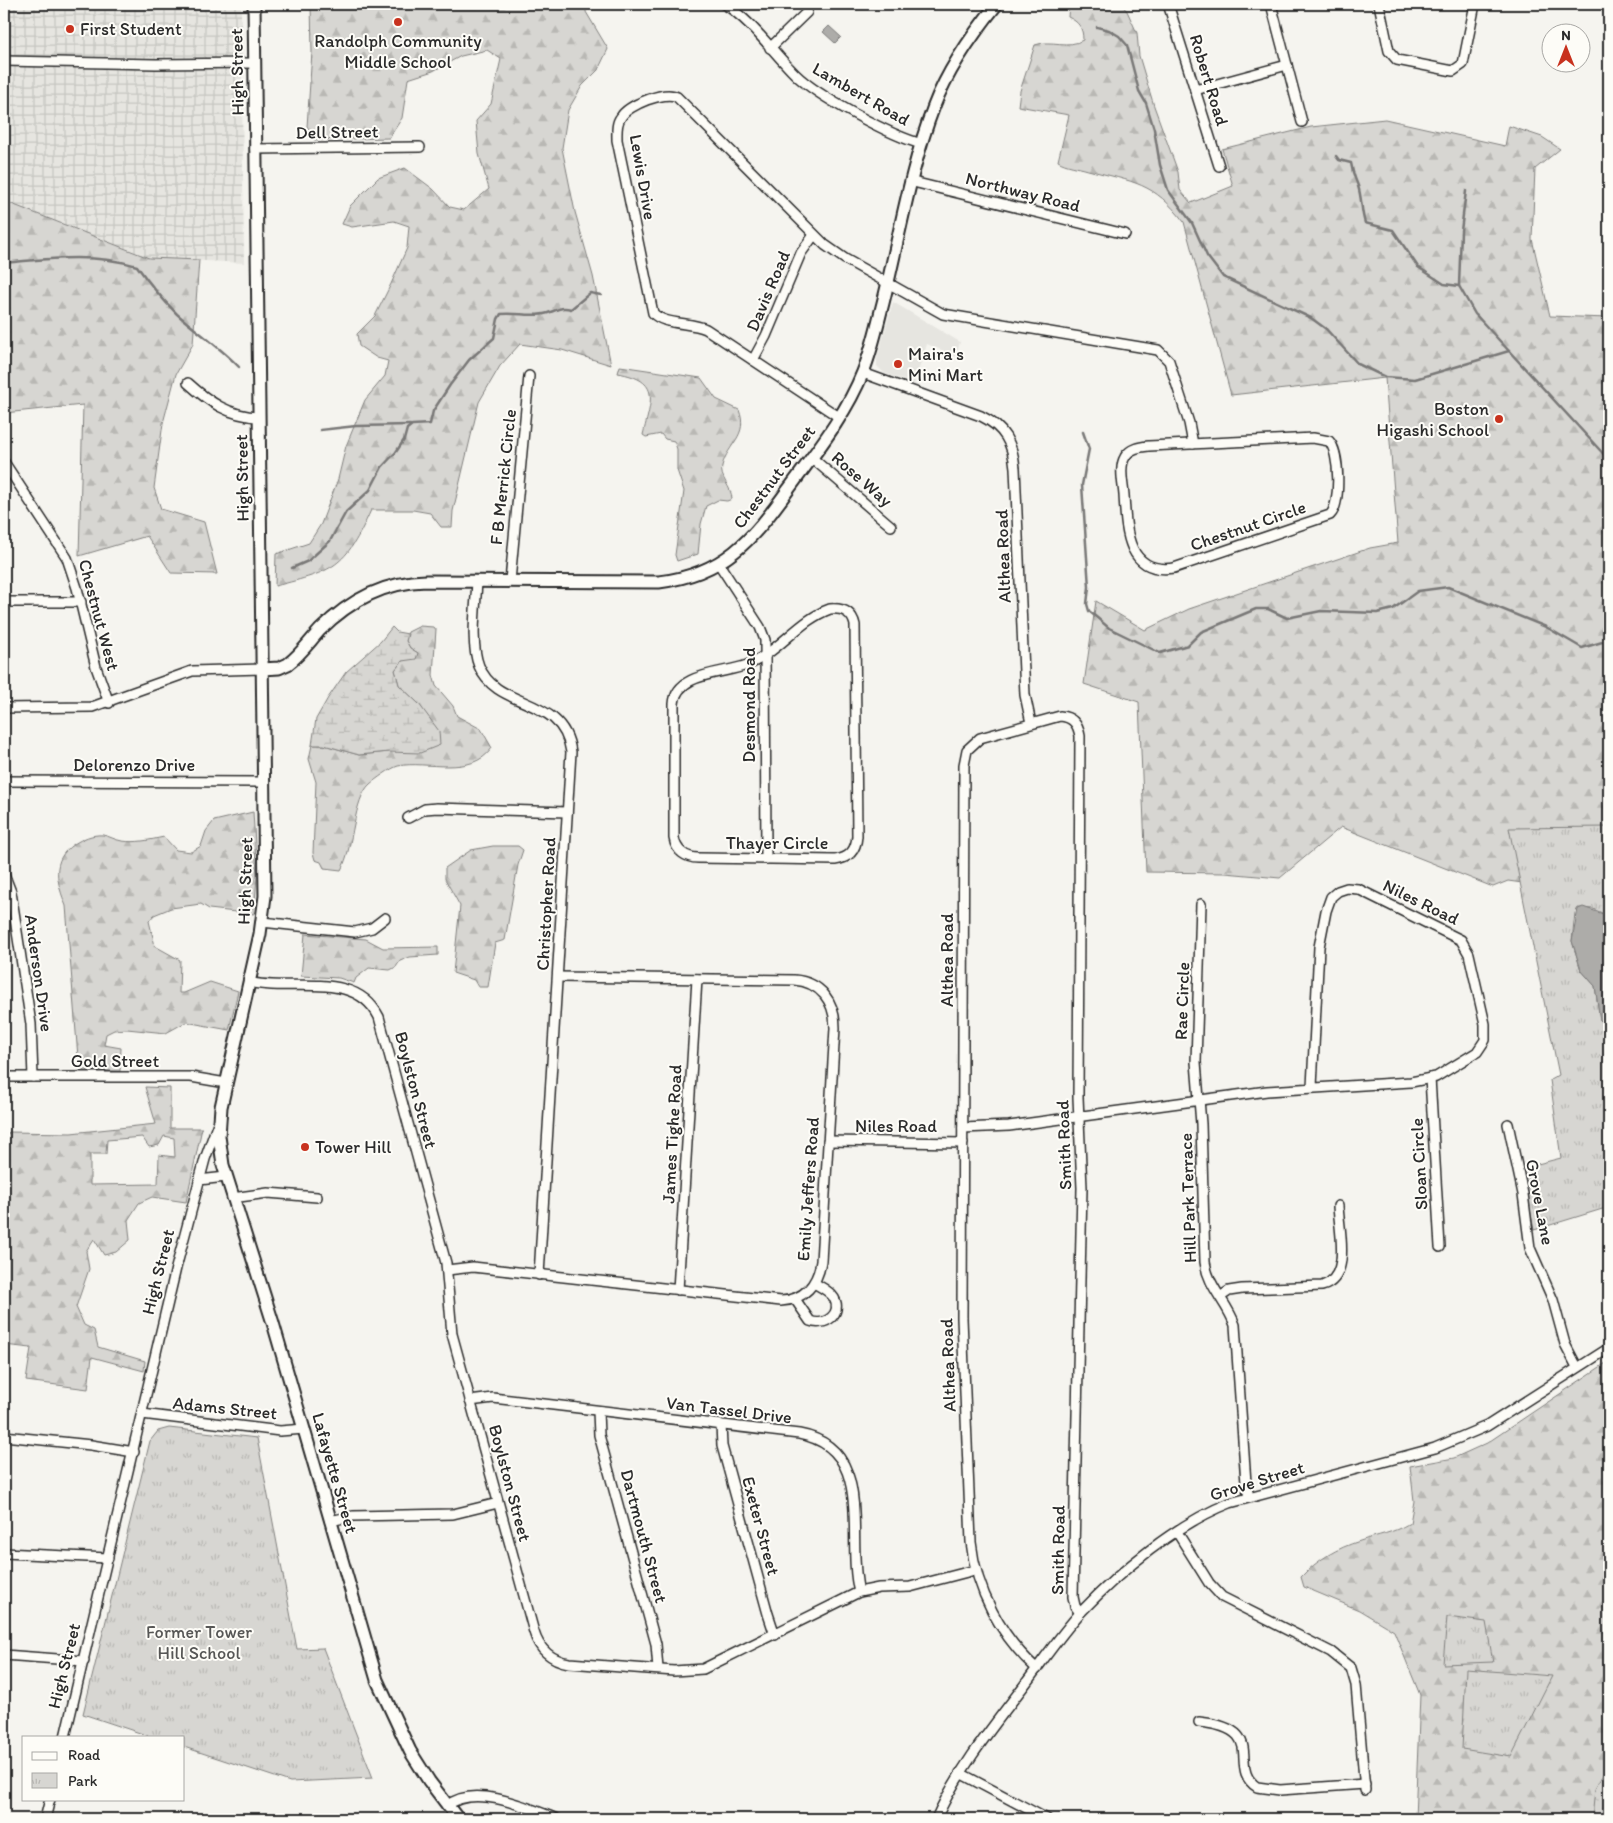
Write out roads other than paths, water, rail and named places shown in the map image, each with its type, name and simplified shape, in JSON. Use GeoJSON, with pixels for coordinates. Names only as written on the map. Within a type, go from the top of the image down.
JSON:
{"type":"FeatureCollection","features":[{"type":"Feature","properties":{"kind":"main road","name":"High Street"},"geometry":{"type":"LineString","coordinates":[[219,1120],[262,922],[265,887],[254,4]]}},
{"type":"Feature","properties":{"kind":"main road","name":"Chestnut Street"},"geometry":{"type":"LineString","coordinates":[[262,669],[279,668],[288,664],[342,611],[381,588],[411,582],[659,582],[692,576],[719,564],[755,533],[812,458],[839,417],[863,373],[931,114],[945,81],[994,5]]}},
{"type":"Feature","properties":{"kind":"main road","name":"Lafayette Street"},"geometry":{"type":"LineString","coordinates":[[219,1120],[220,1145],[226,1177],[273,1323],[368,1654],[384,1698],[416,1761],[458,1819]]}},
{"type":"Feature","properties":{"kind":"street","name":"Lambert Road"},"geometry":{"type":"LineString","coordinates":[[724,4],[741,18],[800,79],[817,92],[861,116],[922,144]]}},
{"type":"Feature","properties":{"kind":"street","name":"Robert Road"},"geometry":{"type":"LineString","coordinates":[[1168,4],[1218,166]]}},
{"type":"Feature","properties":{"kind":"street"},"geometry":{"type":"LineString","coordinates":[[1271,4],[1302,122]]}},
{"type":"Feature","properties":{"kind":"street"},"geometry":{"type":"LineString","coordinates":[[1379,4],[1389,50],[1397,60],[1453,72],[1463,64],[1475,4]]}},
{"type":"Feature","properties":{"kind":"street"},"geometry":{"type":"LineString","coordinates":[[770,48],[807,12]]}},
{"type":"Feature","properties":{"kind":"street"},"geometry":{"type":"LineString","coordinates":[[4,61],[156,64],[254,62]]}},
{"type":"Feature","properties":{"kind":"street"},"geometry":{"type":"LineString","coordinates":[[1195,90],[1287,65]]}},
{"type":"Feature","properties":{"kind":"street","name":"Lewis Drive"},"geometry":{"type":"LineString","coordinates":[[839,417],[706,329],[686,323],[662,320],[653,313],[618,140],[620,118],[625,112],[660,94],[669,94],[677,97],[814,235],[838,255],[888,282]]}},
{"type":"Feature","properties":{"kind":"street","name":"Dell Street"},"geometry":{"type":"LineString","coordinates":[[255,148],[420,147]]}},
{"type":"Feature","properties":{"kind":"street","name":"Northway Road"},"geometry":{"type":"LineString","coordinates":[[913,182],[1124,234]]}},
{"type":"Feature","properties":{"kind":"street","name":"Davis Road"},"geometry":{"type":"LineString","coordinates":[[753,360],[766,336],[801,253],[814,235]]}},
{"type":"Feature","properties":{"kind":"street"},"geometry":{"type":"LineString","coordinates":[[888,282],[931,309],[949,315],[1158,350],[1169,361],[1190,427],[1193,444]]}},
{"type":"Feature","properties":{"kind":"street","name":"Althea Road"},"geometry":{"type":"LineString","coordinates":[[863,373],[981,416],[998,426],[1008,439],[1015,468],[1026,695],[1031,723],[980,738],[969,747],[965,756],[963,1336],[969,1510],[975,1570],[983,1595],[996,1616],[1020,1652],[1037,1669]]}},
{"type":"Feature","properties":{"kind":"street","name":"F B Merrick Circle"},"geometry":{"type":"LineString","coordinates":[[510,581],[529,376]]}},
{"type":"Feature","properties":{"kind":"street"},"geometry":{"type":"LineString","coordinates":[[188,383],[205,398],[225,410],[239,415],[259,417]]}},
{"type":"Feature","properties":{"kind":"street","name":"Chestnut Circle"},"geometry":{"type":"LineString","coordinates":[[1326,439],[1332,444],[1337,454],[1335,509],[1326,517],[1227,548],[1180,566],[1163,569],[1152,566],[1135,554],[1128,538],[1123,461],[1128,452],[1139,447],[1193,444],[1326,439]]}},
{"type":"Feature","properties":{"kind":"street","name":"Rose Way"},"geometry":{"type":"LineString","coordinates":[[812,458],[891,526]]}},
{"type":"Feature","properties":{"kind":"street","name":"Chestnut West"},"geometry":{"type":"LineString","coordinates":[[4,462],[65,554],[81,602],[96,667],[109,703]]}},
{"type":"Feature","properties":{"kind":"street","name":"Desmond Road"},"geometry":{"type":"LineString","coordinates":[[719,564],[762,632],[766,654],[766,859]]}},
{"type":"Feature","properties":{"kind":"street","name":"Christopher Road"},"geometry":{"type":"LineString","coordinates":[[477,581],[476,638],[478,664],[484,675],[492,684],[549,714],[561,726],[568,740],[571,752],[539,1275]]}},
{"type":"Feature","properties":{"kind":"street"},"geometry":{"type":"LineString","coordinates":[[4,602],[81,602]]}},
{"type":"Feature","properties":{"kind":"street","name":"Thayer Circle"},"geometry":{"type":"LineString","coordinates":[[838,608],[852,616],[855,629],[856,845],[851,853],[840,859],[766,859],[689,857],[676,846],[674,833],[674,704],[677,691],[691,681],[746,666],[766,654],[827,610],[838,608]]}},
{"type":"Feature","properties":{"kind":"street"},"geometry":{"type":"LineString","coordinates":[[4,708],[78,709],[109,703],[192,671],[262,669]]}},
{"type":"Feature","properties":{"kind":"street","name":"Smith Road"},"geometry":{"type":"LineString","coordinates":[[1031,723],[1052,717],[1067,717],[1077,725],[1080,736],[1080,1117],[1082,1188],[1073,1597],[1075,1606],[1080,1613]]}},
{"type":"Feature","properties":{"kind":"street","name":"Delorenzo Drive"},"geometry":{"type":"LineString","coordinates":[[4,781],[264,782]]}},
{"type":"Feature","properties":{"kind":"street"},"geometry":{"type":"LineString","coordinates":[[408,818],[425,809],[437,808],[567,812]]}},
{"type":"Feature","properties":{"kind":"street","name":"Anderson Drive"},"geometry":{"type":"LineString","coordinates":[[4,874],[11,892],[30,1014],[33,1077]]}},
{"type":"Feature","properties":{"kind":"street","name":"Niles Road"},"geometry":{"type":"LineString","coordinates":[[963,1128],[1009,1126],[1312,1087],[1411,1082],[1430,1078],[1474,1055],[1484,1044],[1485,1024],[1468,949],[1461,940],[1363,892],[1347,888],[1338,890],[1331,897],[1320,940],[1312,1087]]}},
{"type":"Feature","properties":{"kind":"street","name":"Rae Circle"},"geometry":{"type":"LineString","coordinates":[[1200,1100],[1196,1062],[1202,904]]}},
{"type":"Feature","properties":{"kind":"street"},"geometry":{"type":"LineString","coordinates":[[262,922],[355,932],[372,928],[386,918]]}},
{"type":"Feature","properties":{"kind":"street","name":"Emily Jeffers Road"},"geometry":{"type":"LineString","coordinates":[[558,977],[800,980],[820,990],[829,998],[833,1009],[835,1028],[821,1261],[814,1283],[807,1291],[795,1299]]}},
{"type":"Feature","properties":{"kind":"street","name":"James Tighe Road"},"geometry":{"type":"LineString","coordinates":[[678,1290],[697,979]]}},
{"type":"Feature","properties":{"kind":"street","name":"Boylston Street"},"geometry":{"type":"LineString","coordinates":[[249,982],[272,986],[346,988],[364,997],[376,1011],[384,1030],[447,1270],[450,1327],[534,1632],[543,1650],[562,1662],[689,1671],[703,1669],[859,1592],[879,1588],[910,1587],[975,1570]]}},
{"type":"Feature","properties":{"kind":"street","name":"Gold Street"},"geometry":{"type":"LineString","coordinates":[[4,1077],[191,1077],[226,1083]]}},
{"type":"Feature","properties":{"kind":"street","name":"Sloan Circle"},"geometry":{"type":"LineString","coordinates":[[1430,1078],[1440,1247]]}},
{"type":"Feature","properties":{"kind":"street","name":"Hill Park Terrace"},"geometry":{"type":"LineString","coordinates":[[1200,1100],[1206,1268],[1210,1282],[1232,1318],[1236,1332],[1245,1477],[1249,1497]]}},
{"type":"Feature","properties":{"kind":"street","name":"High Street"},"geometry":{"type":"LineString","coordinates":[[65,1736],[199,1180],[219,1120]]}},
{"type":"Feature","properties":{"kind":"street","name":"Grove Lane"},"geometry":{"type":"LineString","coordinates":[[1508,1124],[1523,1194],[1530,1248],[1553,1300],[1565,1344],[1577,1367]]}},
{"type":"Feature","properties":{"kind":"street","name":"Niles Road"},"geometry":{"type":"LineString","coordinates":[[828,1141],[963,1143]]}},
{"type":"Feature","properties":{"kind":"street"},"geometry":{"type":"LineString","coordinates":[[199,1180],[226,1177]]}},
{"type":"Feature","properties":{"kind":"street"},"geometry":{"type":"LineString","coordinates":[[232,1198],[268,1193],[317,1198]]}},
{"type":"Feature","properties":{"kind":"street"},"geometry":{"type":"LineString","coordinates":[[1220,1297],[1230,1291],[1242,1289],[1322,1286],[1333,1280],[1339,1272],[1341,1262],[1338,1206]]}},
{"type":"Feature","properties":{"kind":"street"},"geometry":{"type":"LineString","coordinates":[[447,1270],[473,1267],[775,1301],[795,1299],[810,1321],[819,1323],[829,1320],[836,1309],[835,1300],[830,1293],[814,1283]]}},
{"type":"Feature","properties":{"kind":"street","name":"Grove Street"},"geometry":{"type":"LineString","coordinates":[[936,1819],[960,1773],[976,1748],[1080,1613],[1131,1566],[1178,1532],[1216,1509],[1249,1497],[1452,1443],[1487,1426],[1609,1348]]}},
{"type":"Feature","properties":{"kind":"street","name":"Van Tassel Drive"},"geometry":{"type":"LineString","coordinates":[[470,1401],[494,1398],[805,1435],[822,1442],[840,1458],[847,1469],[852,1487],[859,1592]]}},
{"type":"Feature","properties":{"kind":"street","name":"Dartmouth Street"},"geometry":{"type":"LineString","coordinates":[[598,1411],[599,1435],[656,1644],[658,1669]]}},
{"type":"Feature","properties":{"kind":"street","name":"Adams Street"},"geometry":{"type":"LineString","coordinates":[[142,1414],[280,1431],[304,1429]]}},
{"type":"Feature","properties":{"kind":"street","name":"Exeter Street"},"geometry":{"type":"LineString","coordinates":[[721,1425],[722,1446],[775,1635]]}},
{"type":"Feature","properties":{"kind":"street"},"geometry":{"type":"LineString","coordinates":[[4,1436],[91,1445],[134,1452]]}},
{"type":"Feature","properties":{"kind":"street"},"geometry":{"type":"LineString","coordinates":[[330,1521],[353,1516],[453,1514],[498,1503]]}},
{"type":"Feature","properties":{"kind":"street"},"geometry":{"type":"LineString","coordinates":[[1178,1532],[1209,1583],[1228,1601],[1330,1652],[1351,1668],[1357,1692],[1365,1787],[1280,1790],[1257,1788],[1248,1777],[1243,1745],[1236,1733],[1222,1725],[1199,1722]]}},
{"type":"Feature","properties":{"kind":"street"},"geometry":{"type":"LineString","coordinates":[[4,1553],[108,1558]]}},
{"type":"Feature","properties":{"kind":"street"},"geometry":{"type":"LineString","coordinates":[[4,1655],[84,1662]]}},
{"type":"Feature","properties":{"kind":"street"},"geometry":{"type":"LineString","coordinates":[[960,1773],[1047,1819]]}},
{"type":"Feature","properties":{"kind":"street"},"geometry":{"type":"LineString","coordinates":[[448,1806],[461,1798],[490,1798],[518,1804],[557,1819]]}},
{"type":"Feature","properties":{"kind":"street"},"geometry":{"type":"LineString","coordinates":[[45,1819],[50,1800]]}},
{"type":"Feature","properties":{"kind":"waterway"},"geometry":{"type":"LineString","coordinates":[[1097,27],[1109,30],[1119,36],[1127,45],[1139,91],[1146,103],[1154,129],[1160,165],[1168,190],[1192,223],[1207,256],[1223,277],[1311,318],[1326,329],[1358,364],[1385,377],[1415,379],[1509,351],[1609,460]]}},
{"type":"Feature","properties":{"kind":"waterway"},"geometry":{"type":"LineString","coordinates":[[1336,156],[1339,160],[1351,163],[1365,223],[1393,230],[1418,267],[1444,284],[1459,286],[1475,314],[1509,351]]}},
{"type":"Feature","properties":{"kind":"waterway"},"geometry":{"type":"LineString","coordinates":[[1459,286],[1461,231],[1466,191]]}},
{"type":"Feature","properties":{"kind":"waterway"},"geometry":{"type":"LineString","coordinates":[[4,263],[88,258],[105,259],[137,266],[177,314],[239,367]]}},
{"type":"Feature","properties":{"kind":"waterway"},"geometry":{"type":"LineString","coordinates":[[292,568],[308,561],[330,541],[346,512],[370,490],[382,467],[404,440],[407,429],[412,425],[430,424],[433,411],[450,385],[469,360],[494,338],[501,314],[537,315],[562,308],[571,309],[590,293],[601,295]]}},
{"type":"Feature","properties":{"kind":"waterway"},"geometry":{"type":"LineString","coordinates":[[320,430],[356,426],[410,425]]}},
{"type":"Feature","properties":{"kind":"waterway"},"geometry":{"type":"LineString","coordinates":[[1083,432],[1089,449],[1082,485],[1089,587],[1087,604],[1089,611],[1109,628],[1160,653],[1188,645],[1201,632],[1256,609],[1268,609],[1287,618],[1321,611],[1377,613],[1393,609],[1418,591],[1448,587],[1546,627],[1582,648],[1609,640]]}},
{"type":"Feature","properties":{"kind":"place","name":"Randolph Community Middle School"},"geometry":{"type":"Point","coordinates":[398,22]}},
{"type":"Feature","properties":{"kind":"place","name":"First Student"},"geometry":{"type":"Point","coordinates":[70,29]}},
{"type":"Feature","properties":{"kind":"place","name":"Maira's Mini Mart"},"geometry":{"type":"Point","coordinates":[898,364]}},
{"type":"Feature","properties":{"kind":"place","name":"Boston Higashi School"},"geometry":{"type":"Point","coordinates":[1499,419]}},
{"type":"Feature","properties":{"kind":"place","name":"Tower Hill"},"geometry":{"type":"Point","coordinates":[305,1147]}},
{"type":"Feature","properties":{"kind":"park label","name":"Former Tower Hill School"},"geometry":{"type":"Point","coordinates":[199,1642]}}]}
